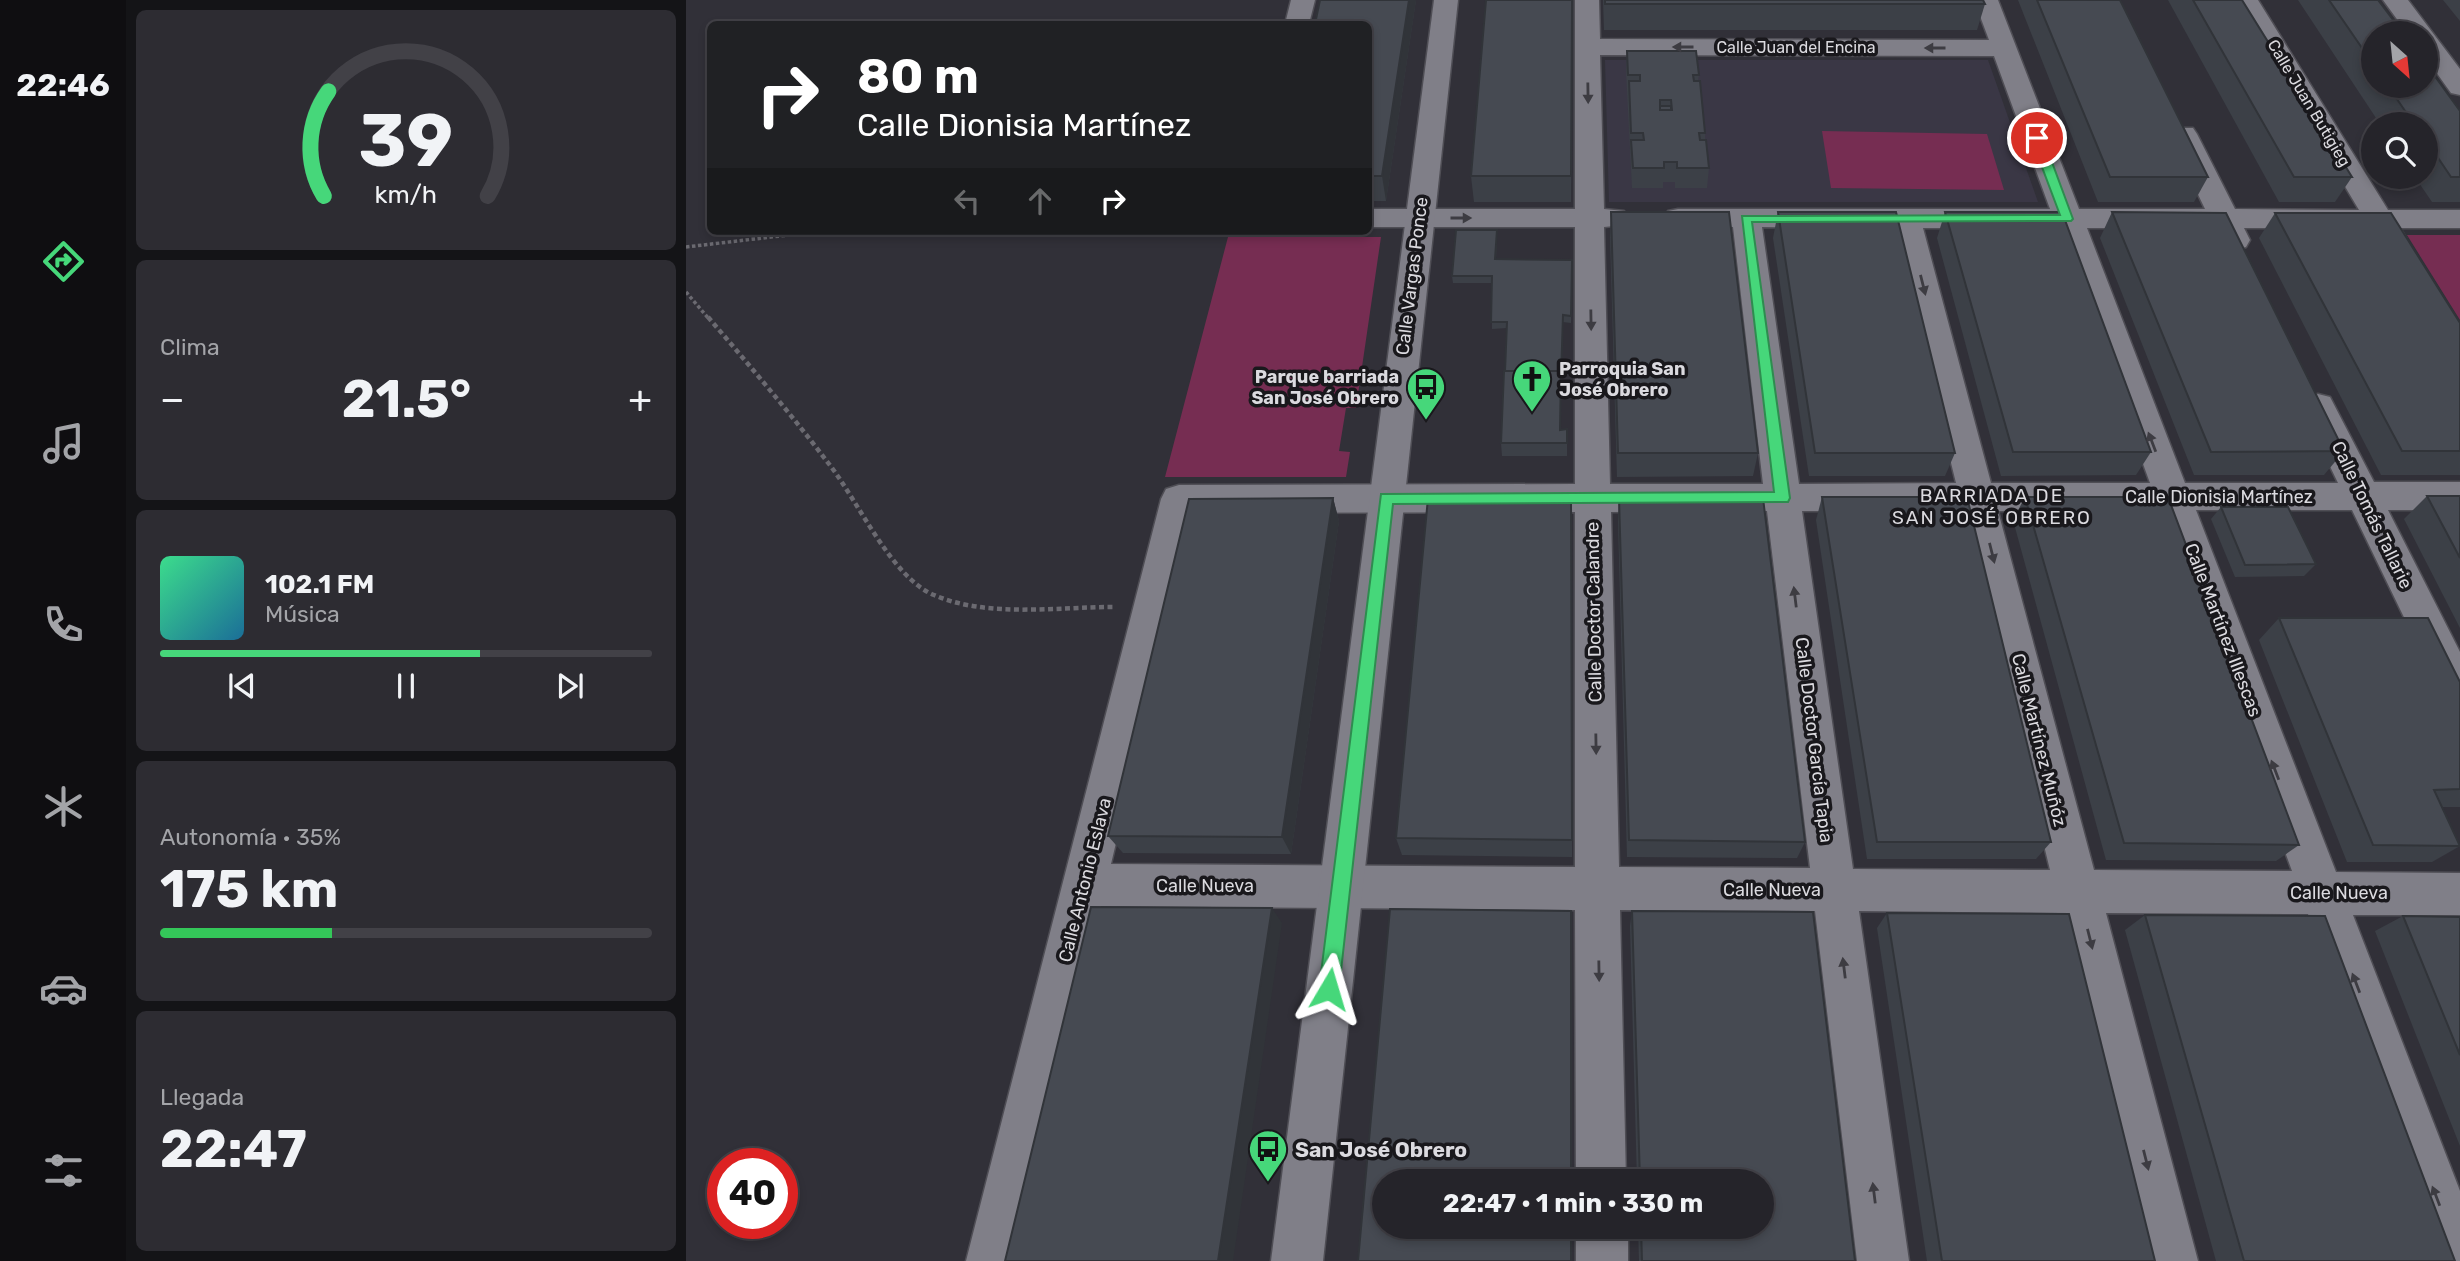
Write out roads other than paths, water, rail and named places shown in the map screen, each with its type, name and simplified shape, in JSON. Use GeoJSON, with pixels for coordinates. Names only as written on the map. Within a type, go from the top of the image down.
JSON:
{"type":"FeatureCollection","features":[{"type":"Feature","properties":{"kind":"street"},"geometry":{"type":"LineString","coordinates":[[1298,21],[1303,0]]}},
{"type":"Feature","properties":{"kind":"street","name":"Calle Vargas Ponce"},"geometry":{"type":"LineString","coordinates":[[1297,1261],[1446,0]]}},
{"type":"Feature","properties":{"kind":"street","name":"Calle Doctor Calandre"},"geometry":{"type":"LineString","coordinates":[[1587,0],[1601,1169]]}},
{"type":"Feature","properties":{"kind":"street","name":"Calle Martínez Illescas"},"geometry":{"type":"LineString","coordinates":[[1986,0],[2460,1259]]}},
{"type":"Feature","properties":{"kind":"street","name":"Calle Juan Butigieg"},"geometry":{"type":"LineString","coordinates":[[2246,0],[2404,258]]}},
{"type":"Feature","properties":{"kind":"street"},"geometry":{"type":"LineString","coordinates":[[2395,0],[2411,21]]}},
{"type":"Feature","properties":{"kind":"street","name":"Calle Juan del Encina"},"geometry":{"type":"LineString","coordinates":[[1588,47],[2004,48]]}},
{"type":"Feature","properties":{"kind":"street"},"geometry":{"type":"LineString","coordinates":[[2438,57],[2460,87]]}},
{"type":"Feature","properties":{"kind":"street"},"geometry":{"type":"LineString","coordinates":[[2171,109],[2251,271]]}},
{"type":"Feature","properties":{"kind":"street"},"geometry":{"type":"LineString","coordinates":[[1372,218],[2460,219]]}},
{"type":"Feature","properties":{"kind":"street","name":"Calle Doctor García Tapia"},"geometry":{"type":"LineString","coordinates":[[1746,218],[1883,1261]]}},
{"type":"Feature","properties":{"kind":"street","name":"Calle Martínez Muñóz"},"geometry":{"type":"LineString","coordinates":[[1906,219],[2172,1261]]}},
{"type":"Feature","properties":{"kind":"street","name":"Calle Tomás Tallarie"},"geometry":{"type":"LineString","coordinates":[[2305,380],[2460,692]]}},
{"type":"Feature","properties":{"kind":"street","name":"Calle Dionisia Martínez"},"geometry":{"type":"LineString","coordinates":[[1179,499],[2460,496]]}},
{"type":"Feature","properties":{"kind":"street","name":"Calle Antonio Eslava"},"geometry":{"type":"LineString","coordinates":[[992,1261],[1179,499]]}},
{"type":"Feature","properties":{"kind":"street","name":"Calle Nueva"},"geometry":{"type":"LineString","coordinates":[[1084,885],[2460,894]]}},
{"type":"Feature","properties":{"kind":"street"},"geometry":{"type":"LineString","coordinates":[[1602,1239],[1602,1261]]}},
{"type":"Feature","properties":{"kind":"place","name":"Parroquia San José Obrero"},"geometry":{"type":"Point","coordinates":[1532,413]}},
{"type":"Feature","properties":{"kind":"place","name":"Parque barriada San José Obrero"},"geometry":{"type":"Point","coordinates":[1426,421]}},
{"type":"Feature","properties":{"kind":"place","name":"San José Obrero"},"geometry":{"type":"Point","coordinates":[1268,1183]}},
{"type":"Feature","properties":{"kind":"district","name":"BARRIADA DE SAN JOSÉ OBRERO"},"geometry":{"type":"Point","coordinates":[1992,506]}}]}
